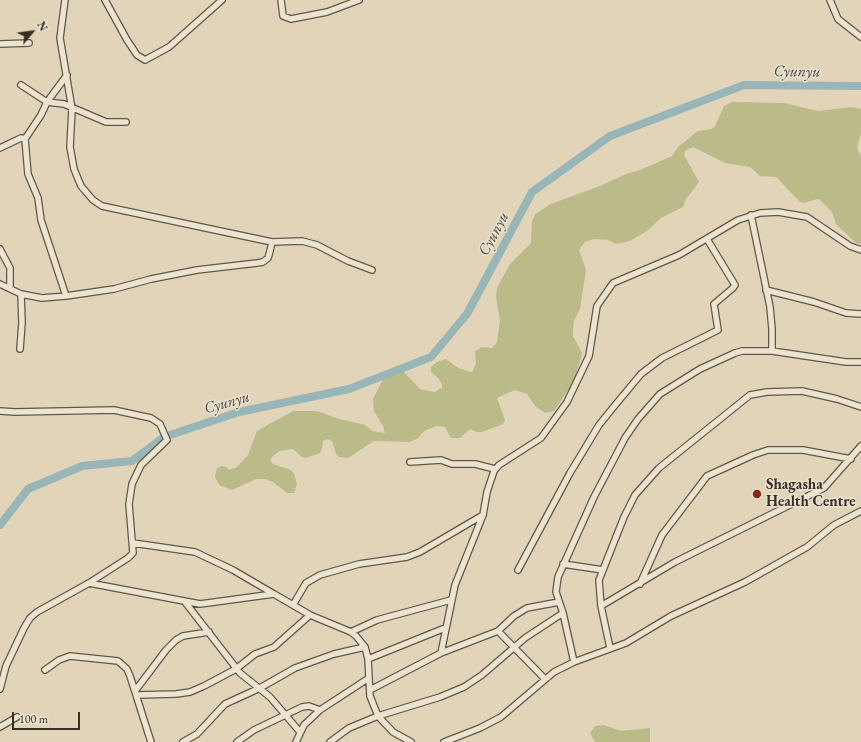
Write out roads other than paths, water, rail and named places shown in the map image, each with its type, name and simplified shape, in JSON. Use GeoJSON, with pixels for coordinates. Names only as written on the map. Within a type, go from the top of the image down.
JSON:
{"type":"FeatureCollection","features":[{"type":"Feature","properties":{"kind":"street"},"geometry":{"type":"LineString","coordinates":[[65,0],[60,38],[72,109],[70,147],[74,169],[81,186],[93,200],[102,206],[272,242],[302,241],[317,245],[348,261],[372,270]]}},
{"type":"Feature","properties":{"kind":"street"},"geometry":{"type":"LineString","coordinates":[[105,0],[127,40],[137,55],[145,60],[169,47],[222,0]]}},
{"type":"Feature","properties":{"kind":"street"},"geometry":{"type":"LineString","coordinates":[[281,0],[283,16],[291,19],[328,12],[359,0]]}},
{"type":"Feature","properties":{"kind":"street"},"geometry":{"type":"LineString","coordinates":[[830,0],[838,19],[855,34],[861,36]]}},
{"type":"Feature","properties":{"kind":"street"},"geometry":{"type":"LineString","coordinates":[[0,44],[29,43]]}},
{"type":"Feature","properties":{"kind":"street"},"geometry":{"type":"LineString","coordinates":[[66,296],[41,220],[38,198],[28,174],[25,139],[41,115],[47,102],[67,75]]}},
{"type":"Feature","properties":{"kind":"street"},"geometry":{"type":"LineString","coordinates":[[21,85],[47,102],[64,104],[72,109],[106,122],[126,122]]}},
{"type":"Feature","properties":{"kind":"street"},"geometry":{"type":"LineString","coordinates":[[0,148],[15,141],[25,139]]}},
{"type":"Feature","properties":{"kind":"street"},"geometry":{"type":"LineString","coordinates":[[441,653],[451,600],[462,565],[483,515],[487,492],[495,469],[541,438],[567,402],[589,356],[597,306],[612,283],[679,255],[738,220],[751,215],[778,212],[800,214],[815,221],[850,246],[861,250]]}},
{"type":"Feature","properties":{"kind":"street"},"geometry":{"type":"LineString","coordinates":[[751,215],[766,290],[772,329],[772,351]]}},
{"type":"Feature","properties":{"kind":"street"},"geometry":{"type":"LineString","coordinates":[[518,570],[570,473],[585,451],[599,425],[616,404],[638,378],[667,355],[718,330],[714,304],[735,285],[707,239]]}},
{"type":"Feature","properties":{"kind":"street"},"geometry":{"type":"LineString","coordinates":[[0,284],[21,294],[42,298],[114,289],[151,279],[197,270],[263,262],[268,258],[272,242]]}},
{"type":"Feature","properties":{"kind":"street"},"geometry":{"type":"LineString","coordinates":[[0,249],[10,268],[10,288]]}},
{"type":"Feature","properties":{"kind":"street"},"geometry":{"type":"LineString","coordinates":[[766,290],[814,302],[846,313],[861,314]]}},
{"type":"Feature","properties":{"kind":"street"},"geometry":{"type":"LineString","coordinates":[[20,349],[22,323],[21,294]]}},
{"type":"Feature","properties":{"kind":"street"},"geometry":{"type":"LineString","coordinates":[[574,662],[556,585],[563,564],[594,496],[625,438],[638,419],[660,394],[689,375],[735,353],[772,351],[846,362],[861,362]]}},
{"type":"Feature","properties":{"kind":"street"},"geometry":{"type":"LineString","coordinates":[[610,648],[598,586],[603,570],[635,495],[659,468],[709,429],[743,399],[750,395],[767,392],[802,391],[845,401],[861,407]]}},
{"type":"Feature","properties":{"kind":"street"},"geometry":{"type":"LineString","coordinates":[[0,411],[114,410],[151,418],[160,424],[167,440],[141,465],[132,484],[128,504],[133,552],[128,558],[89,583],[47,606],[30,618],[6,666],[0,689]]}},
{"type":"Feature","properties":{"kind":"street"},"geometry":{"type":"LineString","coordinates":[[601,606],[675,562],[824,488],[861,446]]}},
{"type":"Feature","properties":{"kind":"street"},"geometry":{"type":"LineString","coordinates":[[640,584],[662,535],[707,476],[753,455],[768,450],[803,450],[851,459]]}},
{"type":"Feature","properties":{"kind":"street"},"geometry":{"type":"LineString","coordinates":[[410,462],[441,460],[452,464],[476,464],[495,469]]}},
{"type":"Feature","properties":{"kind":"street"},"geometry":{"type":"LineString","coordinates":[[444,742],[480,728],[501,717],[554,672],[574,662],[632,641],[671,616],[745,582],[807,547],[834,525],[861,511]]}},
{"type":"Feature","properties":{"kind":"street"},"geometry":{"type":"LineString","coordinates":[[293,605],[306,583],[320,574],[359,564],[407,557],[420,552],[483,515]]}},
{"type":"Feature","properties":{"kind":"street"},"geometry":{"type":"LineString","coordinates":[[133,543],[195,552],[233,570],[310,615],[351,632],[365,647],[368,659],[372,704],[378,716],[393,732],[411,742]]}},
{"type":"Feature","properties":{"kind":"street"},"geometry":{"type":"LineString","coordinates":[[563,564],[603,570]]}},
{"type":"Feature","properties":{"kind":"street"},"geometry":{"type":"LineString","coordinates":[[89,583],[200,604],[274,594]]}},
{"type":"Feature","properties":{"kind":"street"},"geometry":{"type":"LineString","coordinates":[[351,632],[377,620],[451,600]]}},
{"type":"Feature","properties":{"kind":"street"},"geometry":{"type":"LineString","coordinates":[[185,602],[236,669],[260,688],[300,732]]}},
{"type":"Feature","properties":{"kind":"street"},"geometry":{"type":"LineString","coordinates":[[370,690],[441,653],[498,631],[514,616],[527,608],[559,602]]}},
{"type":"Feature","properties":{"kind":"street"},"geometry":{"type":"LineString","coordinates":[[330,742],[349,728],[378,716],[460,690],[516,648],[525,638],[563,613]]}},
{"type":"Feature","properties":{"kind":"street"},"geometry":{"type":"LineString","coordinates":[[136,693],[176,694],[190,692],[236,669],[255,654],[274,647],[310,615]]}},
{"type":"Feature","properties":{"kind":"street"},"geometry":{"type":"LineString","coordinates":[[368,659],[446,628]]}},
{"type":"Feature","properties":{"kind":"street"},"geometry":{"type":"LineString","coordinates":[[498,631],[545,679]]}},
{"type":"Feature","properties":{"kind":"street"},"geometry":{"type":"LineString","coordinates":[[136,693],[166,650],[176,640],[183,636],[209,632]]}},
{"type":"Feature","properties":{"kind":"street"},"geometry":{"type":"LineString","coordinates":[[183,742],[197,734],[225,704],[260,688],[295,668],[334,654],[365,647]]}},
{"type":"Feature","properties":{"kind":"street"},"geometry":{"type":"LineString","coordinates":[[45,670],[59,660],[70,656],[118,661],[127,669],[151,742]]}},
{"type":"Feature","properties":{"kind":"street"},"geometry":{"type":"LineString","coordinates":[[296,742],[304,725],[320,710],[369,678]]}},
{"type":"Feature","properties":{"kind":"street"},"geometry":{"type":"LineString","coordinates":[[237,742],[249,733],[284,714],[306,706],[320,710]]}},
{"type":"Feature","properties":{"kind":"street"},"geometry":{"type":"LineString","coordinates":[[0,727],[17,717]]}},
{"type":"Feature","properties":{"kind":"waterway","name":"Cyunyu"},"geometry":{"type":"LineString","coordinates":[[170,435],[239,412],[349,389],[431,357],[467,314],[532,192],[610,136],[744,85],[861,86]]}},
{"type":"Feature","properties":{"kind":"waterway","name":"Cyunyu"},"geometry":{"type":"LineString","coordinates":[[0,525],[28,489],[82,466],[132,461],[163,438]]}},
{"type":"Feature","properties":{"kind":"place","name":"Shagasha Health Centre"},"geometry":{"type":"Point","coordinates":[757,494]}}]}
